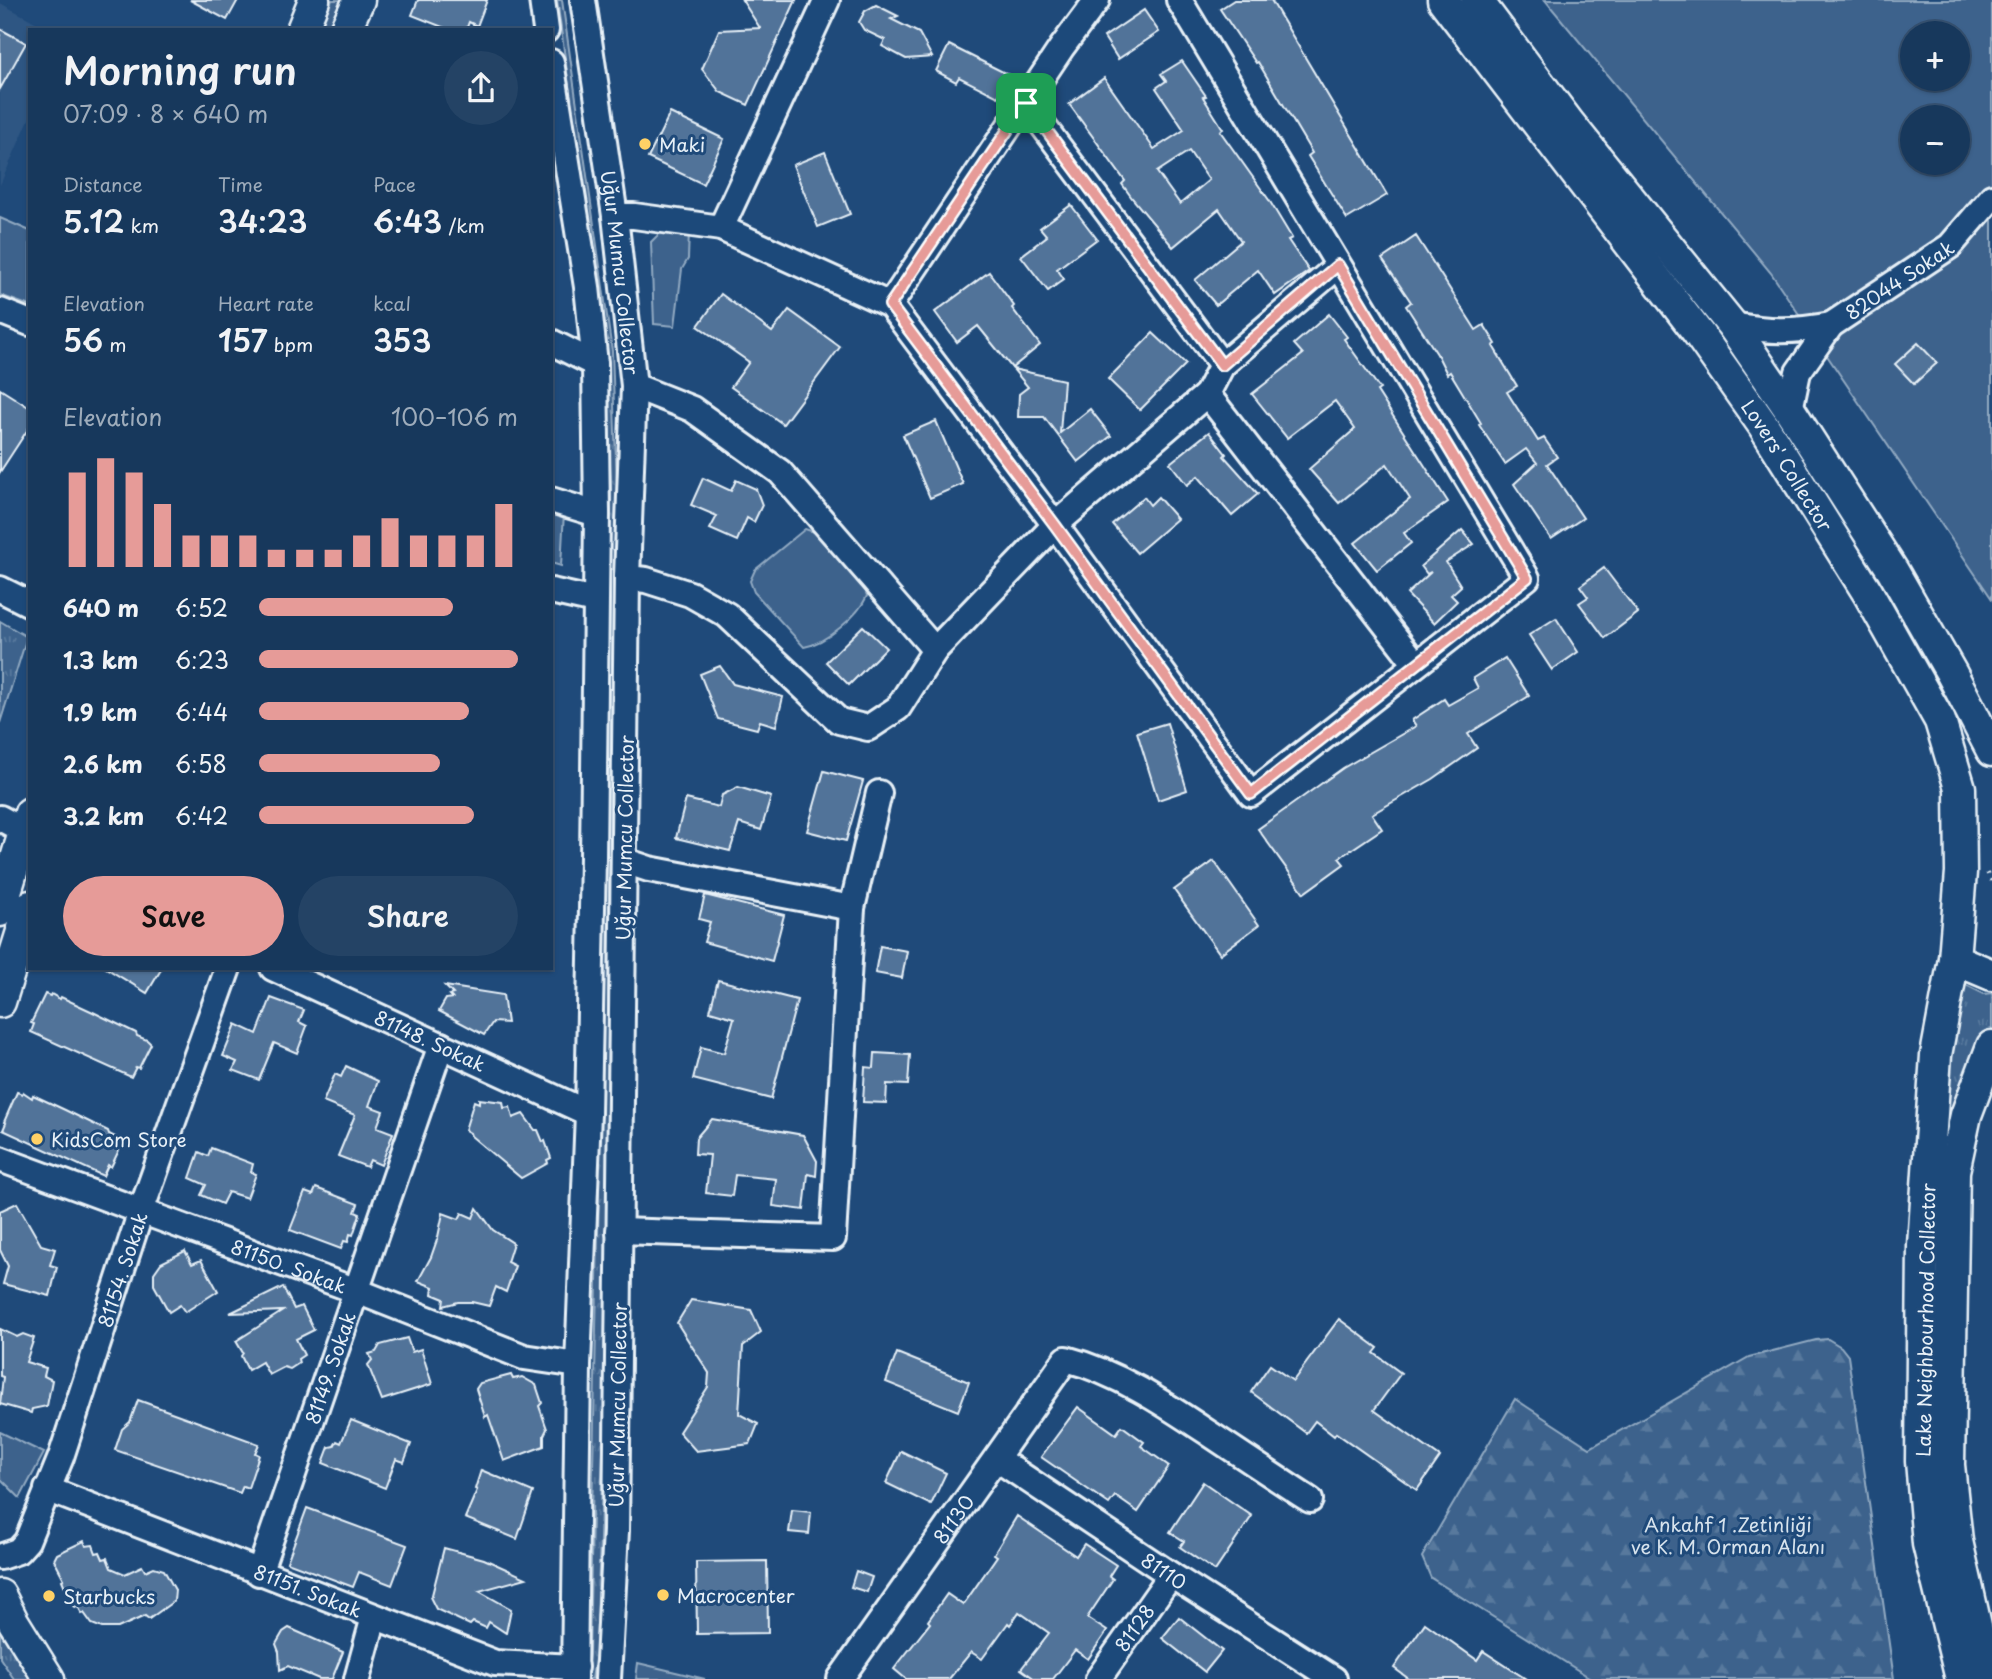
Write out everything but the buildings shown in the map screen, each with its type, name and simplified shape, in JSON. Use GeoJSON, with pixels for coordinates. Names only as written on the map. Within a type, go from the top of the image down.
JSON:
{"type":"FeatureCollection","features":[{"type":"Feature","properties":{"kind":"main road"},"geometry":{"type":"LineString","coordinates":[[303,28],[314,0]]}},
{"type":"Feature","properties":{"kind":"main road","name":"Lovers' Collector"},"geometry":{"type":"LineString","coordinates":[[1443,0],[1698,332],[1763,425],[1868,593],[1940,721],[1960,788],[1961,872],[1954,960]]}},
{"type":"Feature","properties":{"kind":"main road","name":"Lovers' Collector"},"geometry":{"type":"LineString","coordinates":[[1477,0],[1569,123],[1732,325],[1790,410],[1893,572],[1952,674],[1992,751]]}},
{"type":"Feature","properties":{"kind":"main road"},"geometry":{"type":"LineString","coordinates":[[0,911],[18,821]]}},
{"type":"Feature","properties":{"kind":"main road"},"geometry":{"type":"LineString","coordinates":[[0,1002],[28,912]]}},
{"type":"Feature","properties":{"kind":"main road"},"geometry":{"type":"LineString","coordinates":[[1954,960],[1992,975]]}},
{"type":"Feature","properties":{"kind":"main road","name":"Lake Neighbourhood Collector"},"geometry":{"type":"LineString","coordinates":[[1954,960],[1936,1055],[1924,1231],[1921,1461],[1928,1545],[1961,1679]]}},
{"type":"Feature","properties":{"kind":"main road","name":"Lake Neighbourhood Collector"},"geometry":{"type":"LineString","coordinates":[[1987,1679],[1956,1541],[1948,1465],[1954,1171],[1966,1115],[1992,1046]]}},
{"type":"Feature","properties":{"kind":"main road"},"geometry":{"type":"LineString","coordinates":[[0,1595],[49,1679]]}},
{"type":"Feature","properties":{"kind":"street"},"geometry":{"type":"LineString","coordinates":[[542,0],[546,28]]}},
{"type":"Feature","properties":{"kind":"street","name":"Uğur Mumcu Collector"},"geometry":{"type":"LineString","coordinates":[[583,0],[615,216],[634,386],[627,578],[616,1531],[608,1679]]}},
{"type":"Feature","properties":{"kind":"street"},"geometry":{"type":"LineString","coordinates":[[721,228],[827,0]]}},
{"type":"Feature","properties":{"kind":"street"},"geometry":{"type":"LineString","coordinates":[[890,305],[1062,47],[1097,0]]}},
{"type":"Feature","properties":{"kind":"street"},"geometry":{"type":"LineString","coordinates":[[615,216],[634,216],[721,228],[890,305],[1251,794],[1527,578],[1179,0]]}},
{"type":"Feature","properties":{"kind":"street","name":"Uğur Mumcu Collector"},"geometry":{"type":"LineString","coordinates":[[553,84],[556,117],[587,287],[595,364],[597,513],[588,1113],[578,1364],[574,1673]]}},
{"type":"Feature","properties":{"kind":"street"},"geometry":{"type":"LineString","coordinates":[[1026,103],[1222,365]]}},
{"type":"Feature","properties":{"kind":"street","name":"82044 Sokak"},"geometry":{"type":"LineString","coordinates":[[1831,325],[1950,246],[1992,197]]}},
{"type":"Feature","properties":{"kind":"street"},"geometry":{"type":"LineString","coordinates":[[627,578],[646,580],[690,594],[727,615],[839,721],[868,728],[898,708],[935,650],[1055,525],[1207,394],[1222,365],[1338,265]]}},
{"type":"Feature","properties":{"kind":"street"},"geometry":{"type":"LineString","coordinates":[[0,311],[28,322]]}},
{"type":"Feature","properties":{"kind":"street"},"geometry":{"type":"LineString","coordinates":[[1732,325],[1766,332],[1787,332],[1831,325]]}},
{"type":"Feature","properties":{"kind":"street"},"geometry":{"type":"LineString","coordinates":[[1790,410],[1798,372],[1831,325]]}},
{"type":"Feature","properties":{"kind":"street"},"geometry":{"type":"LineString","coordinates":[[553,342],[595,364]]}},
{"type":"Feature","properties":{"kind":"street"},"geometry":{"type":"LineString","coordinates":[[634,386],[692,409],[780,472],[935,650]]}},
{"type":"Feature","properties":{"kind":"street"},"geometry":{"type":"LineString","coordinates":[[1207,394],[1416,664]]}},
{"type":"Feature","properties":{"kind":"street"},"geometry":{"type":"LineString","coordinates":[[553,501],[597,513]]}},
{"type":"Feature","properties":{"kind":"street"},"geometry":{"type":"LineString","coordinates":[[0,589],[28,603]]}},
{"type":"Feature","properties":{"kind":"street"},"geometry":{"type":"LineString","coordinates":[[553,591],[595,601]]}},
{"type":"Feature","properties":{"kind":"street"},"geometry":{"type":"LineString","coordinates":[[620,1231],[833,1238],[852,908],[878,793]]}},
{"type":"Feature","properties":{"kind":"street"},"geometry":{"type":"LineString","coordinates":[[625,861],[649,869],[852,908]]}},
{"type":"Feature","properties":{"kind":"street","name":"81154. Sokak"},"geometry":{"type":"LineString","coordinates":[[0,1557],[18,1551],[27,1541],[61,1457],[141,1211],[227,970]]}},
{"type":"Feature","properties":{"kind":"street","name":"81148. Sokak"},"geometry":{"type":"LineString","coordinates":[[277,970],[588,1113]]}},
{"type":"Feature","properties":{"kind":"street","name":"81149. Sokak"},"geometry":{"type":"LineString","coordinates":[[259,1573],[441,1045]]}},
{"type":"Feature","properties":{"kind":"street","name":"81150. Sokak"},"geometry":{"type":"LineString","coordinates":[[0,1159],[357,1291],[524,1357],[578,1364]]}},
{"type":"Feature","properties":{"kind":"street","name":"81130"},"geometry":{"type":"LineString","coordinates":[[840,1679],[1066,1359],[1105,1373],[1149,1395],[1310,1500]]}},
{"type":"Feature","properties":{"kind":"street","name":"81110"},"geometry":{"type":"LineString","coordinates":[[997,1459],[1334,1679]]}},
{"type":"Feature","properties":{"kind":"street","name":"81151. Sokak"},"geometry":{"type":"LineString","coordinates":[[47,1489],[495,1663],[574,1673]]}},
{"type":"Feature","properties":{"kind":"street","name":"81128"},"geometry":{"type":"LineString","coordinates":[[1098,1679],[1171,1575]]}},
{"type":"Feature","properties":{"kind":"street"},"geometry":{"type":"LineString","coordinates":[[357,1679],[374,1617]]}},
{"type":"Feature","properties":{"kind":"path"},"geometry":{"type":"LineString","coordinates":[[1986,871],[1992,882]]}},
{"type":"Feature","properties":{"kind":"shaded area"},"geometry":{"type":"Polygon","coordinates":[[[0,3],[46,28],[28,28],[28,122],[0,185],[0,3]]]}},
{"type":"Feature","properties":{"kind":"green space"},"geometry":{"type":"Polygon","coordinates":[[[332,0],[343,0],[329,28],[320,28],[332,0]]]}},
{"type":"Feature","properties":{"kind":"green space"},"geometry":{"type":"Polygon","coordinates":[[[557,0],[562,0],[612,351],[617,486],[610,765],[605,1394],[596,1653],[592,1679],[586,1679],[589,1655],[601,1096],[611,490],[606,354],[557,0]]]}},
{"type":"Feature","properties":{"kind":"green space"},"geometry":{"type":"Polygon","coordinates":[[[1545,0],[1992,0],[1992,599],[1771,273],[1545,0]]]}},
{"type":"Feature","properties":{"kind":"green space"},"geometry":{"type":"Polygon","coordinates":[[[0,218],[28,230],[28,305],[0,295],[0,218]]]}},
{"type":"Feature","properties":{"kind":"green space"},"geometry":{"type":"Polygon","coordinates":[[[671,228],[689,230],[688,259],[682,269],[675,326],[654,324],[651,242],[660,233],[671,228]]]}},
{"type":"Feature","properties":{"kind":"green space"},"geometry":{"type":"Polygon","coordinates":[[[553,491],[565,494],[561,566],[553,564],[553,491]]]}},
{"type":"Feature","properties":{"kind":"green space"},"geometry":{"type":"Polygon","coordinates":[[[805,529],[820,534],[864,585],[867,596],[863,604],[840,628],[822,640],[804,647],[754,592],[750,581],[755,570],[805,529]]]}},
{"type":"Feature","properties":{"kind":"green space"},"geometry":{"type":"Polygon","coordinates":[[[0,621],[27,637],[0,723],[0,621]]]}},
{"type":"Feature","properties":{"kind":"green space"},"geometry":{"type":"Polygon","coordinates":[[[1960,982],[1984,994],[1992,993],[1992,1029],[1962,1096],[1937,1171],[1960,982]]]}},
{"type":"Feature","properties":{"kind":"green space","name":"Ankahf 1 .Zetinliği ve K. M. Orman Alanı"},"geometry":{"type":"Polygon","coordinates":[[[1828,1339],[1841,1347],[1848,1356],[1894,1679],[1592,1679],[1431,1578],[1422,1557],[1515,1399],[1590,1448],[1749,1357],[1828,1339]]]}},
{"type":"Feature","properties":{"kind":"green space"},"geometry":{"type":"Polygon","coordinates":[[[0,1432],[44,1453],[20,1498],[0,1478],[0,1432]]]}},
{"type":"Feature","properties":{"kind":"green space"},"geometry":{"type":"Polygon","coordinates":[[[0,1632],[30,1679],[14,1679],[0,1658],[0,1632]]]}},
{"type":"Feature","properties":{"kind":"green space"},"geometry":{"type":"Polygon","coordinates":[[[638,1663],[705,1679],[636,1679],[638,1663]]]}},
{"type":"Feature","properties":{"kind":"place","name":"Maki"},"geometry":{"type":"Point","coordinates":[645,144]}},
{"type":"Feature","properties":{"kind":"place","name":"KidsCom Store"},"geometry":{"type":"Point","coordinates":[37,1139]}},
{"type":"Feature","properties":{"kind":"place","name":"Macrocenter"},"geometry":{"type":"Point","coordinates":[663,1595]}},
{"type":"Feature","properties":{"kind":"place","name":"Starbucks"},"geometry":{"type":"Point","coordinates":[49,1596]}},
{"type":"Feature","properties":{"kind":"route"},"geometry":{"type":"LineString","coordinates":[[1026,103],[1222,365],[1338,265],[1527,578],[1251,794],[890,305],[1026,103]]}}]}
